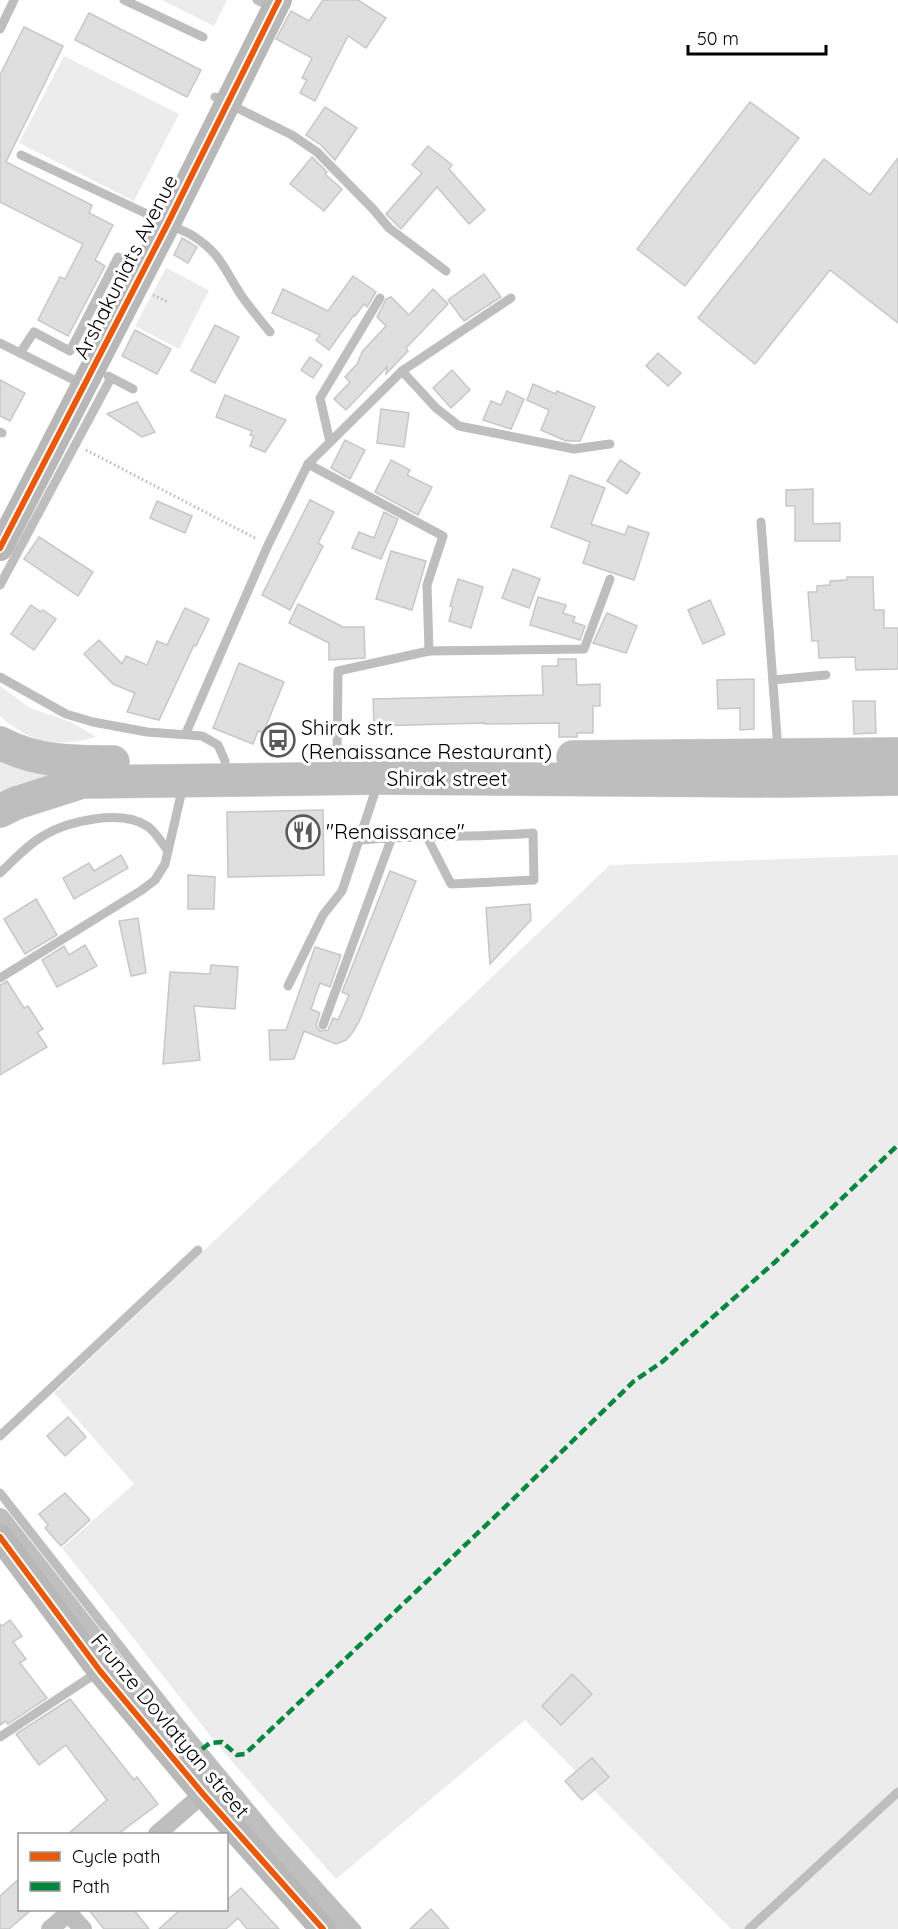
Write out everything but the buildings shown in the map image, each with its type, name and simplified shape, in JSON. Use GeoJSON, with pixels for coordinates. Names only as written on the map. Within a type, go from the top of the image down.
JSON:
{"type":"FeatureCollection","features":[{"type":"Feature","properties":{"kind":"highway","name":"Shirak street"},"geometry":{"type":"LineString","coordinates":[[0,743],[15,751],[54,761],[898,754]]}},
{"type":"Feature","properties":{"kind":"highway","name":"Shirak street"},"geometry":{"type":"LineString","coordinates":[[0,811],[16,803],[81,782],[380,778],[768,781],[898,779]]}},
{"type":"Feature","properties":{"kind":"street","name":"Arshakuniats Avenue"},"geometry":{"type":"LineString","coordinates":[[0,548],[90,378],[160,221],[221,100],[266,1]]}},
{"type":"Feature","properties":{"kind":"street","name":"Arshakuniats Avenue"},"geometry":{"type":"LineString","coordinates":[[0,519],[90,378],[130,263],[160,221]]}},
{"type":"Feature","properties":{"kind":"street","name":"Frunze Dovlatyan street"},"geometry":{"type":"LineString","coordinates":[[0,1537],[100,1671],[174,1737],[202,1794],[323,1929]]}},
{"type":"Feature","properties":{"kind":"street"},"geometry":{"type":"LineString","coordinates":[[158,1833],[202,1794]]}},
{"type":"Feature","properties":{"kind":"street"},"geometry":{"type":"LineString","coordinates":[[50,1929],[70,1911],[83,1929]]}},
{"type":"Feature","properties":{"kind":"lane"},"geometry":{"type":"LineString","coordinates":[[0,29],[14,0]]}},
{"type":"Feature","properties":{"kind":"lane"},"geometry":{"type":"LineString","coordinates":[[124,0],[203,37]]}},
{"type":"Feature","properties":{"kind":"lane"},"geometry":{"type":"LineString","coordinates":[[221,100],[292,135],[317,152],[389,228],[446,271]]}},
{"type":"Feature","properties":{"kind":"lane"},"geometry":{"type":"LineString","coordinates":[[21,155],[190,234],[208,245],[270,332]]}},
{"type":"Feature","properties":{"kind":"lane"},"geometry":{"type":"LineString","coordinates":[[20,353],[34,332],[70,351],[118,257],[130,263]]}},
{"type":"Feature","properties":{"kind":"lane"},"geometry":{"type":"LineString","coordinates":[[330,442],[320,398],[380,298]]}},
{"type":"Feature","properties":{"kind":"lane"},"geometry":{"type":"LineString","coordinates":[[186,733],[268,545],[308,464],[402,371],[511,298]]}},
{"type":"Feature","properties":{"kind":"lane"},"geometry":{"type":"LineString","coordinates":[[0,343],[20,353],[90,378],[133,389]]}},
{"type":"Feature","properties":{"kind":"lane"},"geometry":{"type":"LineString","coordinates":[[402,371],[436,408],[459,426],[574,449],[610,444]]}},
{"type":"Feature","properties":{"kind":"lane"},"geometry":{"type":"LineString","coordinates":[[0,585],[75,444],[90,378]]}},
{"type":"Feature","properties":{"kind":"lane"},"geometry":{"type":"LineString","coordinates":[[308,464],[443,536],[428,585],[429,651]]}},
{"type":"Feature","properties":{"kind":"lane"},"geometry":{"type":"LineString","coordinates":[[761,522],[778,756]]}},
{"type":"Feature","properties":{"kind":"lane"},"geometry":{"type":"LineString","coordinates":[[337,759],[338,671],[429,651],[584,649],[610,579]]}},
{"type":"Feature","properties":{"kind":"lane"},"geometry":{"type":"LineString","coordinates":[[773,680],[826,675]]}},
{"type":"Feature","properties":{"kind":"lane"},"geometry":{"type":"LineString","coordinates":[[0,677],[39,700],[75,717],[128,729],[202,736],[218,745],[225,761]]}},
{"type":"Feature","properties":{"kind":"lane"},"geometry":{"type":"LineString","coordinates":[[288,986],[323,915],[342,891],[380,778]]}},
{"type":"Feature","properties":{"kind":"lane"},"geometry":{"type":"LineString","coordinates":[[0,978],[142,890],[154,880],[165,864],[183,781]]}},
{"type":"Feature","properties":{"kind":"lane"},"geometry":{"type":"LineString","coordinates":[[0,873],[43,836],[96,818],[129,819],[147,826],[168,850]]}},
{"type":"Feature","properties":{"kind":"lane"},"geometry":{"type":"LineString","coordinates":[[360,840],[392,837],[498,836],[533,833],[534,880],[451,884],[427,837]]}},
{"type":"Feature","properties":{"kind":"lane"},"geometry":{"type":"LineString","coordinates":[[323,1025],[392,837]]}},
{"type":"Feature","properties":{"kind":"lane"},"geometry":{"type":"LineString","coordinates":[[0,1436],[198,1250]]}},
{"type":"Feature","properties":{"kind":"lane"},"geometry":{"type":"LineString","coordinates":[[0,1493],[174,1737],[275,1839],[357,1929]]}},
{"type":"Feature","properties":{"kind":"lane"},"geometry":{"type":"LineString","coordinates":[[0,1737],[100,1671]]}},
{"type":"Feature","properties":{"kind":"lane"},"geometry":{"type":"LineString","coordinates":[[749,1929],[898,1792]]}},
{"type":"Feature","properties":{"kind":"path"},"geometry":{"type":"LineString","coordinates":[[75,444],[268,545]]}},
{"type":"Feature","properties":{"kind":"shaded area"},"geometry":{"type":"Polygon","coordinates":[[[162,0],[227,0],[214,26],[162,0]]]}},
{"type":"Feature","properties":{"kind":"shaded area"},"geometry":{"type":"Polygon","coordinates":[[[64,56],[179,114],[134,201],[19,143],[64,56]]]}},
{"type":"Feature","properties":{"kind":"shaded area"},"geometry":{"type":"Polygon","coordinates":[[[166,268],[209,290],[179,349],[135,326],[166,268]]]}},
{"type":"Feature","properties":{"kind":"shaded area"},"geometry":{"type":"Polygon","coordinates":[[[0,686],[30,708],[71,722],[96,737],[57,742],[45,741],[22,732],[0,716],[0,686]]]}},
{"type":"Feature","properties":{"kind":"shaded area"},"geometry":{"type":"Polygon","coordinates":[[[0,752],[59,772],[0,792],[0,752]]]}},
{"type":"Feature","properties":{"kind":"shaded area"},"geometry":{"type":"Polygon","coordinates":[[[898,855],[898,1929],[731,1929],[525,1720],[336,1879],[220,1748],[62,1548],[134,1484],[54,1393],[610,865],[898,855]]]}},
{"type":"Feature","properties":{"kind":"waterway"},"geometry":{"type":"LineString","coordinates":[[0,1518],[175,1741],[343,1929]]}},
{"type":"Feature","properties":{"kind":"marked path"},"geometry":{"type":"LineString","coordinates":[[202,1749],[210,1743],[222,1742],[237,1755],[245,1754],[634,1381],[662,1362],[775,1262],[898,1145]]}},
{"type":"Feature","properties":{"kind":"cycle path"},"geometry":{"type":"LineString","coordinates":[[0,548],[167,225],[279,0]]}},
{"type":"Feature","properties":{"kind":"cycle path"},"geometry":{"type":"LineString","coordinates":[[0,1537],[100,1671],[203,1794],[323,1929]]}},
{"type":"Feature","properties":{"kind":"place","name":"Shirak str. (Renaissance Restaurant)"},"geometry":{"type":"Point","coordinates":[278,740]}},
{"type":"Feature","properties":{"kind":"place","name":"\"Renaissance\""},"geometry":{"type":"Point","coordinates":[303,832]}}]}
